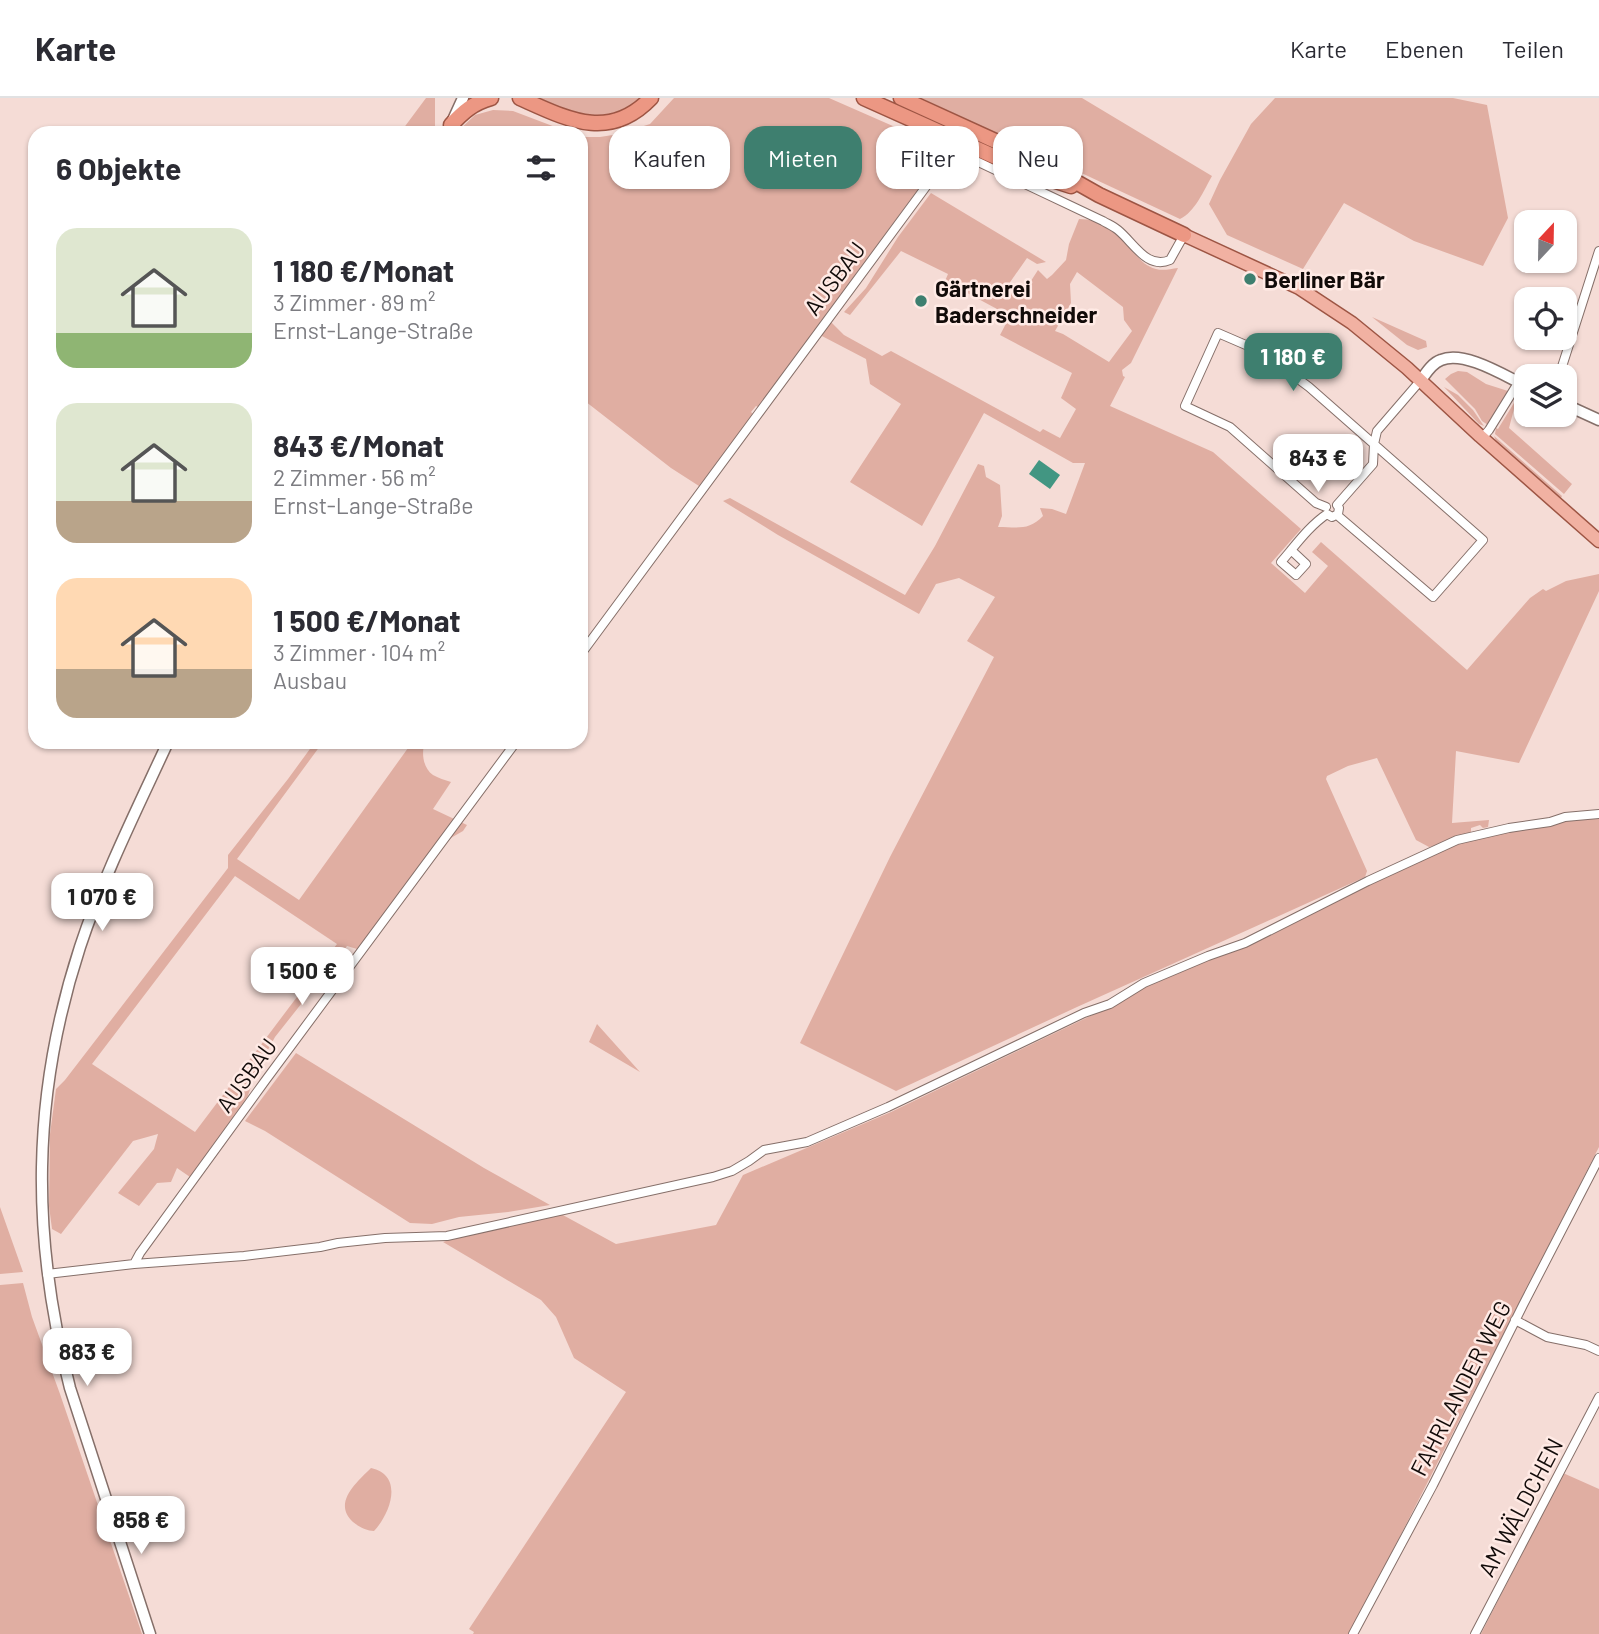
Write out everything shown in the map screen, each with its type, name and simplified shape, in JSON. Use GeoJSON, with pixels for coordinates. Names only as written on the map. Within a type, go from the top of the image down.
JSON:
{"type":"FeatureCollection","features":[{"type":"Feature","properties":{"kind":"highway"},"geometry":{"type":"LineString","coordinates":[[452,126],[467,108],[491,98]]}},
{"type":"Feature","properties":{"kind":"highway"},"geometry":{"type":"LineString","coordinates":[[520,98],[572,119],[600,124],[611,123],[634,113],[650,98]]}},
{"type":"Feature","properties":{"kind":"highway"},"geometry":{"type":"LineString","coordinates":[[864,98],[1031,173],[1099,195]]}},
{"type":"Feature","properties":{"kind":"highway"},"geometry":{"type":"LineString","coordinates":[[901,98],[1037,160],[1099,195],[1184,234]]}},
{"type":"Feature","properties":{"kind":"main road"},"geometry":{"type":"LineString","coordinates":[[450,126],[463,98]]}},
{"type":"Feature","properties":{"kind":"main road"},"geometry":{"type":"LineString","coordinates":[[1184,234],[1313,296],[1352,323],[1421,380],[1482,439],[1599,541]]}},
{"type":"Feature","properties":{"kind":"main road"},"geometry":{"type":"LineString","coordinates":[[1421,380],[1438,360],[1453,357],[1466,359],[1514,380]]}},
{"type":"Feature","properties":{"kind":"main road"},"geometry":{"type":"LineString","coordinates":[[1577,410],[1599,420]]}},
{"type":"Feature","properties":{"kind":"main road"},"geometry":{"type":"LineString","coordinates":[[150,1634],[70,1388],[54,1319],[47,1275],[42,1205],[42,1139],[60,1016],[80,945],[165,749]]}},
{"type":"Feature","properties":{"kind":"street","name":"AUSBAU"},"geometry":{"type":"LineString","coordinates":[[588,645],[953,150],[1103,221],[1117,229],[1153,262],[1170,260],[1184,234]]}},
{"type":"Feature","properties":{"kind":"street"},"geometry":{"type":"LineString","coordinates":[[1563,364],[1599,251]]}},
{"type":"Feature","properties":{"kind":"street"},"geometry":{"type":"LineString","coordinates":[[1218,332],[1262,352],[1309,387],[1483,540],[1433,597],[1337,515],[1332,517],[1230,427],[1185,406],[1218,332]]}},
{"type":"Feature","properties":{"kind":"street"},"geometry":{"type":"LineString","coordinates":[[1337,505],[1373,464],[1377,431],[1421,380]]}},
{"type":"Feature","properties":{"kind":"street"},"geometry":{"type":"LineString","coordinates":[[1482,439],[1514,395]]}},
{"type":"Feature","properties":{"kind":"street"},"geometry":{"type":"LineString","coordinates":[[1291,550],[1331,503],[1337,505]]}},
{"type":"Feature","properties":{"kind":"street"},"geometry":{"type":"LineString","coordinates":[[1337,505],[1337,515]]}},
{"type":"Feature","properties":{"kind":"street","name":"AUSBAU"},"geometry":{"type":"LineString","coordinates":[[134,1264],[265,1081],[511,749]]}},
{"type":"Feature","properties":{"kind":"street"},"geometry":{"type":"LineString","coordinates":[[47,1275],[134,1264],[244,1256],[385,1238],[447,1236],[713,1177],[732,1171],[764,1150],[807,1142],[888,1107],[1084,1013],[1110,1004],[1144,983],[1245,943],[1457,840],[1565,817],[1599,814]]}},
{"type":"Feature","properties":{"kind":"street","name":"FAHRLANDER WEG"},"geometry":{"type":"LineString","coordinates":[[1353,1634],[1433,1485],[1599,1158]]}},
{"type":"Feature","properties":{"kind":"street"},"geometry":{"type":"LineString","coordinates":[[1515,1320],[1547,1337],[1587,1345],[1599,1351]]}},
{"type":"Feature","properties":{"kind":"street","name":"AM WÄLDCHEN"},"geometry":{"type":"LineString","coordinates":[[1475,1634],[1599,1397]]}},
{"type":"Feature","properties":{"kind":"shaded area"},"geometry":{"type":"Polygon","coordinates":[[[426,98],[435,98],[435,126],[405,126],[426,98]]]}},
{"type":"Feature","properties":{"kind":"shaded area"},"geometry":{"type":"Polygon","coordinates":[[[540,98],[644,98],[614,117],[582,117],[540,98]]]}},
{"type":"Feature","properties":{"kind":"shaded area"},"geometry":{"type":"Polygon","coordinates":[[[674,98],[829,98],[893,126],[876,126],[876,189],[918,189],[758,407],[751,412],[753,414],[699,486],[671,468],[588,403],[588,137],[609,136],[609,189],[730,189],[730,126],[644,126],[650,124],[674,98]]]}},
{"type":"Feature","properties":{"kind":"shaded area"},"geometry":{"type":"Polygon","coordinates":[[[921,98],[1082,98],[1212,176],[1195,206],[1180,219],[1083,174],[1083,126],[993,126],[993,132],[921,98]]]}},
{"type":"Feature","properties":{"kind":"shaded area"},"geometry":{"type":"Polygon","coordinates":[[[1275,98],[1453,98],[1487,105],[1508,218],[1483,266],[1414,241],[1344,203],[1303,269],[1227,235],[1209,204],[1251,124],[1275,98]]]}},
{"type":"Feature","properties":{"kind":"shaded area"},"geometry":{"type":"Polygon","coordinates":[[[493,110],[513,111],[553,126],[463,126],[475,115],[493,110]]]}},
{"type":"Feature","properties":{"kind":"shaded area"},"geometry":{"type":"Polygon","coordinates":[[[931,193],[1046,262],[1037,264],[1027,258],[1006,288],[1020,298],[1038,270],[1047,279],[1066,260],[1079,219],[1094,221],[1107,228],[1152,268],[1178,268],[1131,363],[1122,370],[1125,377],[1110,406],[1213,452],[1301,529],[1271,563],[1305,593],[1328,566],[1312,552],[1321,542],[1467,670],[1530,598],[1543,589],[1546,591],[1566,581],[1599,574],[1599,591],[1519,763],[1456,751],[1452,823],[1489,820],[1488,827],[1483,828],[1480,825],[1471,828],[1471,833],[1429,847],[1416,840],[1377,758],[1348,766],[1326,779],[1367,871],[1365,877],[896,1091],[800,1043],[890,857],[994,657],[967,641],[995,597],[959,578],[936,584],[919,614],[723,501],[730,498],[905,595],[935,546],[978,464],[984,466],[986,477],[1000,485],[1002,516],[998,527],[1017,527],[1038,521],[1043,516],[1040,508],[1066,514],[1085,463],[1073,463],[984,413],[922,526],[850,482],[901,404],[870,384],[866,359],[820,335],[831,322],[844,335],[882,356],[891,351],[1040,432],[1043,429],[1060,438],[1076,409],[1061,398],[1072,373],[1000,335],[1010,316],[945,281],[948,274],[901,251],[850,315],[844,312],[866,288],[898,237],[931,193]],[[1077,272],[1070,284],[1071,303],[1055,331],[1109,362],[1132,331],[1124,320],[1123,307],[1077,272]]]}},
{"type":"Feature","properties":{"kind":"shaded area"},"geometry":{"type":"Polygon","coordinates":[[[1372,317],[1426,341],[1427,347],[1418,350],[1407,345],[1372,317]]]}},
{"type":"Feature","properties":{"kind":"shaded area"},"geometry":{"type":"Polygon","coordinates":[[[1458,371],[1467,372],[1486,384],[1508,391],[1488,425],[1445,379],[1458,371]]]}},
{"type":"Feature","properties":{"kind":"shaded area"},"geometry":{"type":"Polygon","coordinates":[[[1444,387],[1458,395],[1484,426],[1479,424],[1444,387]]]}},
{"type":"Feature","properties":{"kind":"shaded area"},"geometry":{"type":"Polygon","coordinates":[[[1514,403],[1509,428],[1572,484],[1564,494],[1495,434],[1496,428],[1498,429],[1514,403]]]}},
{"type":"Feature","properties":{"kind":"shaded area"},"geometry":{"type":"Polygon","coordinates":[[[1494,436],[1562,496],[1561,498],[1496,441],[1494,436]]]}},
{"type":"Feature","properties":{"kind":"shaded area"},"geometry":{"type":"Polygon","coordinates":[[[1039,460],[1060,475],[1050,489],[1029,474],[1039,460]]]}},
{"type":"Feature","properties":{"kind":"shaded area"},"geometry":{"type":"Polygon","coordinates":[[[310,749],[318,749],[237,859],[299,900],[407,749],[423,749],[427,768],[433,775],[451,782],[433,809],[467,825],[463,831],[449,839],[416,885],[404,888],[357,949],[347,946],[275,1037],[258,1068],[247,1098],[190,1177],[177,1168],[171,1182],[157,1183],[139,1206],[118,1193],[154,1149],[158,1134],[133,1141],[61,1234],[52,1229],[49,1206],[50,1134],[56,1089],[228,868],[228,855],[310,749]],[[235,876],[92,1064],[195,1132],[337,944],[235,876]]]}},
{"type":"Feature","properties":{"kind":"shaded area"},"geometry":{"type":"Polygon","coordinates":[[[1579,817],[1599,817],[1599,1147],[1350,1634],[473,1634],[469,1629],[626,1392],[574,1358],[556,1317],[541,1300],[443,1242],[561,1214],[616,1244],[716,1225],[743,1175],[891,1112],[1111,1006],[1146,985],[1332,903],[1463,841],[1533,829],[1579,817]]]}},
{"type":"Feature","properties":{"kind":"shaded area"},"geometry":{"type":"Polygon","coordinates":[[[597,1024],[640,1072],[589,1042],[597,1024]]]}},
{"type":"Feature","properties":{"kind":"shaded area"},"geometry":{"type":"Polygon","coordinates":[[[296,1053],[484,1168],[550,1205],[459,1217],[432,1224],[410,1223],[245,1121],[296,1053]]]}},
{"type":"Feature","properties":{"kind":"shaded area"},"geometry":{"type":"Polygon","coordinates":[[[0,1207],[23,1272],[0,1274],[0,1207]]]}},
{"type":"Feature","properties":{"kind":"shaded area"},"geometry":{"type":"Polygon","coordinates":[[[23,1283],[32,1317],[142,1634],[0,1634],[0,1285],[23,1283]]]}},
{"type":"Feature","properties":{"kind":"shaded area"},"geometry":{"type":"Polygon","coordinates":[[[371,1468],[388,1478],[391,1486],[389,1505],[374,1531],[353,1522],[345,1508],[349,1493],[371,1468]]]}},
{"type":"Feature","properties":{"kind":"shaded area"},"geometry":{"type":"Polygon","coordinates":[[[1563,1473],[1599,1489],[1599,1634],[1481,1634],[1563,1473]]]}},
{"type":"Feature","properties":{"kind":"place","name":"Berliner Bär"},"geometry":{"type":"Point","coordinates":[1250,279]}},
{"type":"Feature","properties":{"kind":"place","name":"Gärtnerei Baderschneider"},"geometry":{"type":"Point","coordinates":[921,301]}}]}
